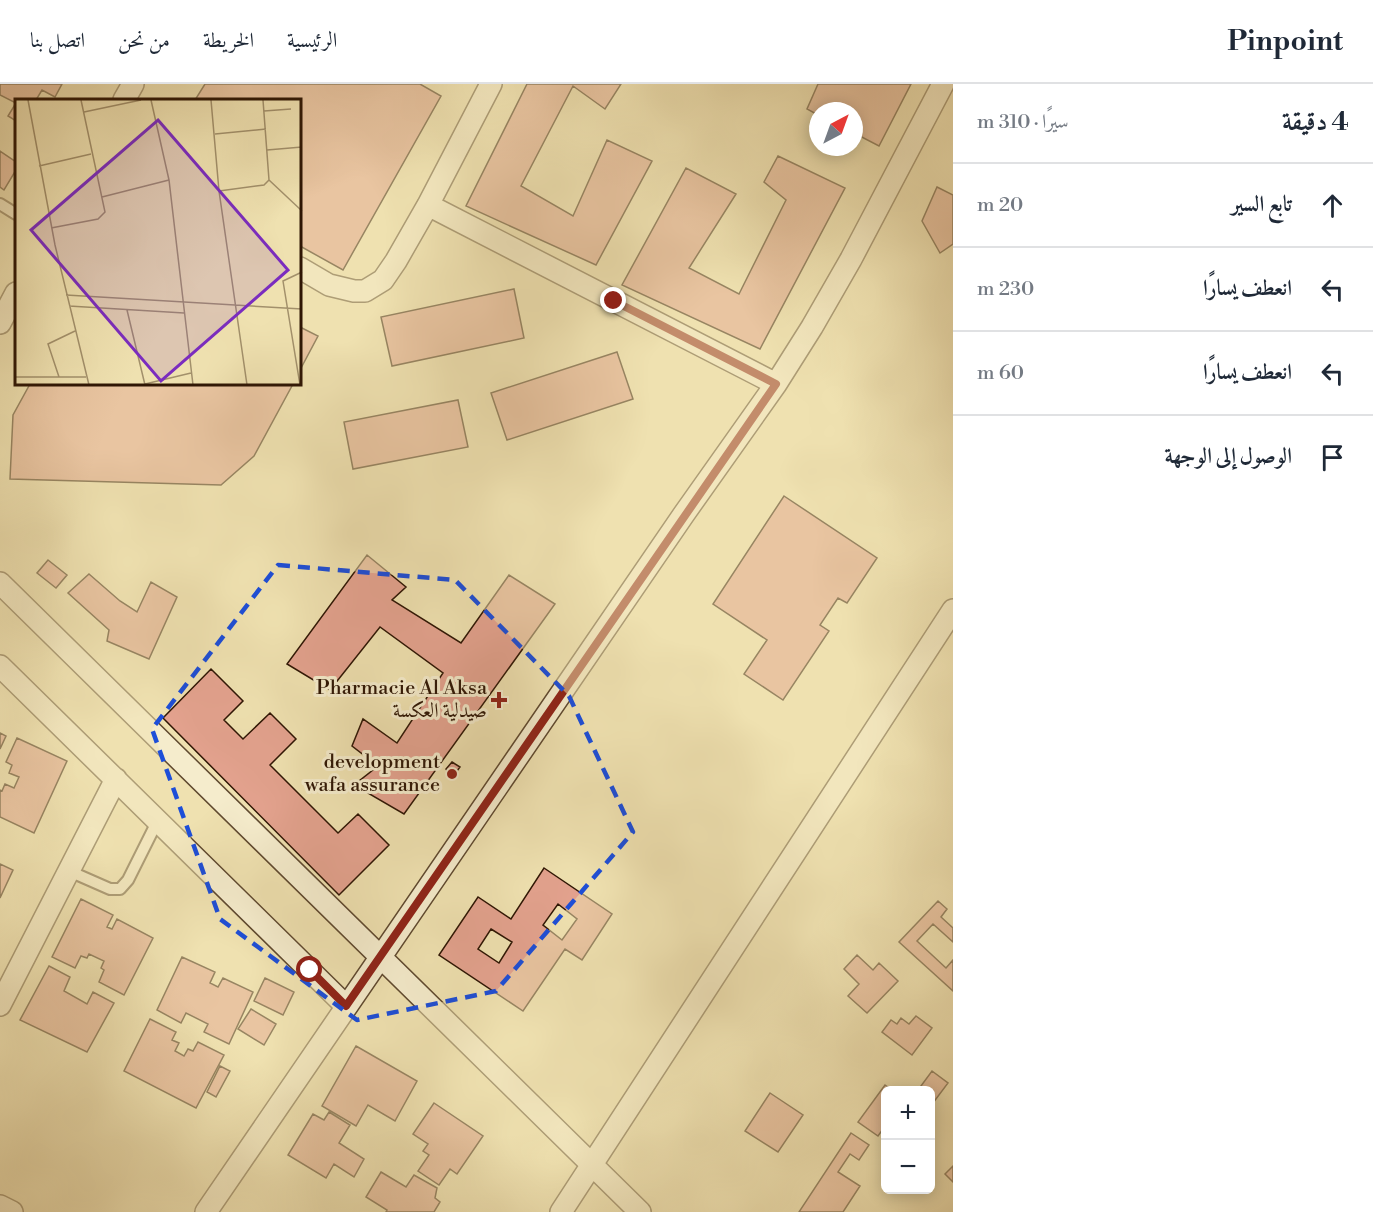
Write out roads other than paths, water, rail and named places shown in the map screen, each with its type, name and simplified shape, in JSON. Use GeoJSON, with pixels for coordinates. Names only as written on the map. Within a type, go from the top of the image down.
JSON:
{"type":"FeatureCollection","features":[{"type":"Feature","properties":{"kind":"street"},"geometry":{"type":"LineString","coordinates":[[124,99],[133,84]]}},
{"type":"Feature","properties":{"kind":"street"},"geometry":{"type":"LineString","coordinates":[[302,269],[329,285],[346,290],[365,291],[383,280],[428,205],[491,84]]}},
{"type":"Feature","properties":{"kind":"street"},"geometry":{"type":"LineString","coordinates":[[206,1212],[684,514],[776,384],[851,259],[943,84]]}},
{"type":"Feature","properties":{"kind":"street"},"geometry":{"type":"LineString","coordinates":[[428,205],[776,384]]}},
{"type":"Feature","properties":{"kind":"street"},"geometry":{"type":"LineString","coordinates":[[0,323],[15,295]]}},
{"type":"Feature","properties":{"kind":"street"},"geometry":{"type":"LineString","coordinates":[[0,583],[640,1212]]}},
{"type":"Feature","properties":{"kind":"street"},"geometry":{"type":"LineString","coordinates":[[561,1212],[952,613]]}},
{"type":"Feature","properties":{"kind":"street"},"geometry":{"type":"LineString","coordinates":[[0,666],[346,1006]]}},
{"type":"Feature","properties":{"kind":"street"},"geometry":{"type":"LineString","coordinates":[[0,1005],[116,779]]}},
{"type":"Feature","properties":{"kind":"street"},"geometry":{"type":"LineString","coordinates":[[0,1206],[12,1212]]}},
{"type":"Feature","properties":{"kind":"lane"},"geometry":{"type":"LineString","coordinates":[[0,204],[15,213]]}},
{"type":"Feature","properties":{"kind":"lane"},"geometry":{"type":"LineString","coordinates":[[69,871],[110,889],[120,889],[128,880],[158,820]]}},
{"type":"Feature","properties":{"kind":"place","name":"Pharmacie Al Aksa صيدلية العكسة"},"geometry":{"type":"Point","coordinates":[499,700]}},
{"type":"Feature","properties":{"kind":"place","name":"development wafa assurance"},"geometry":{"type":"Point","coordinates":[452,774]}}]}
